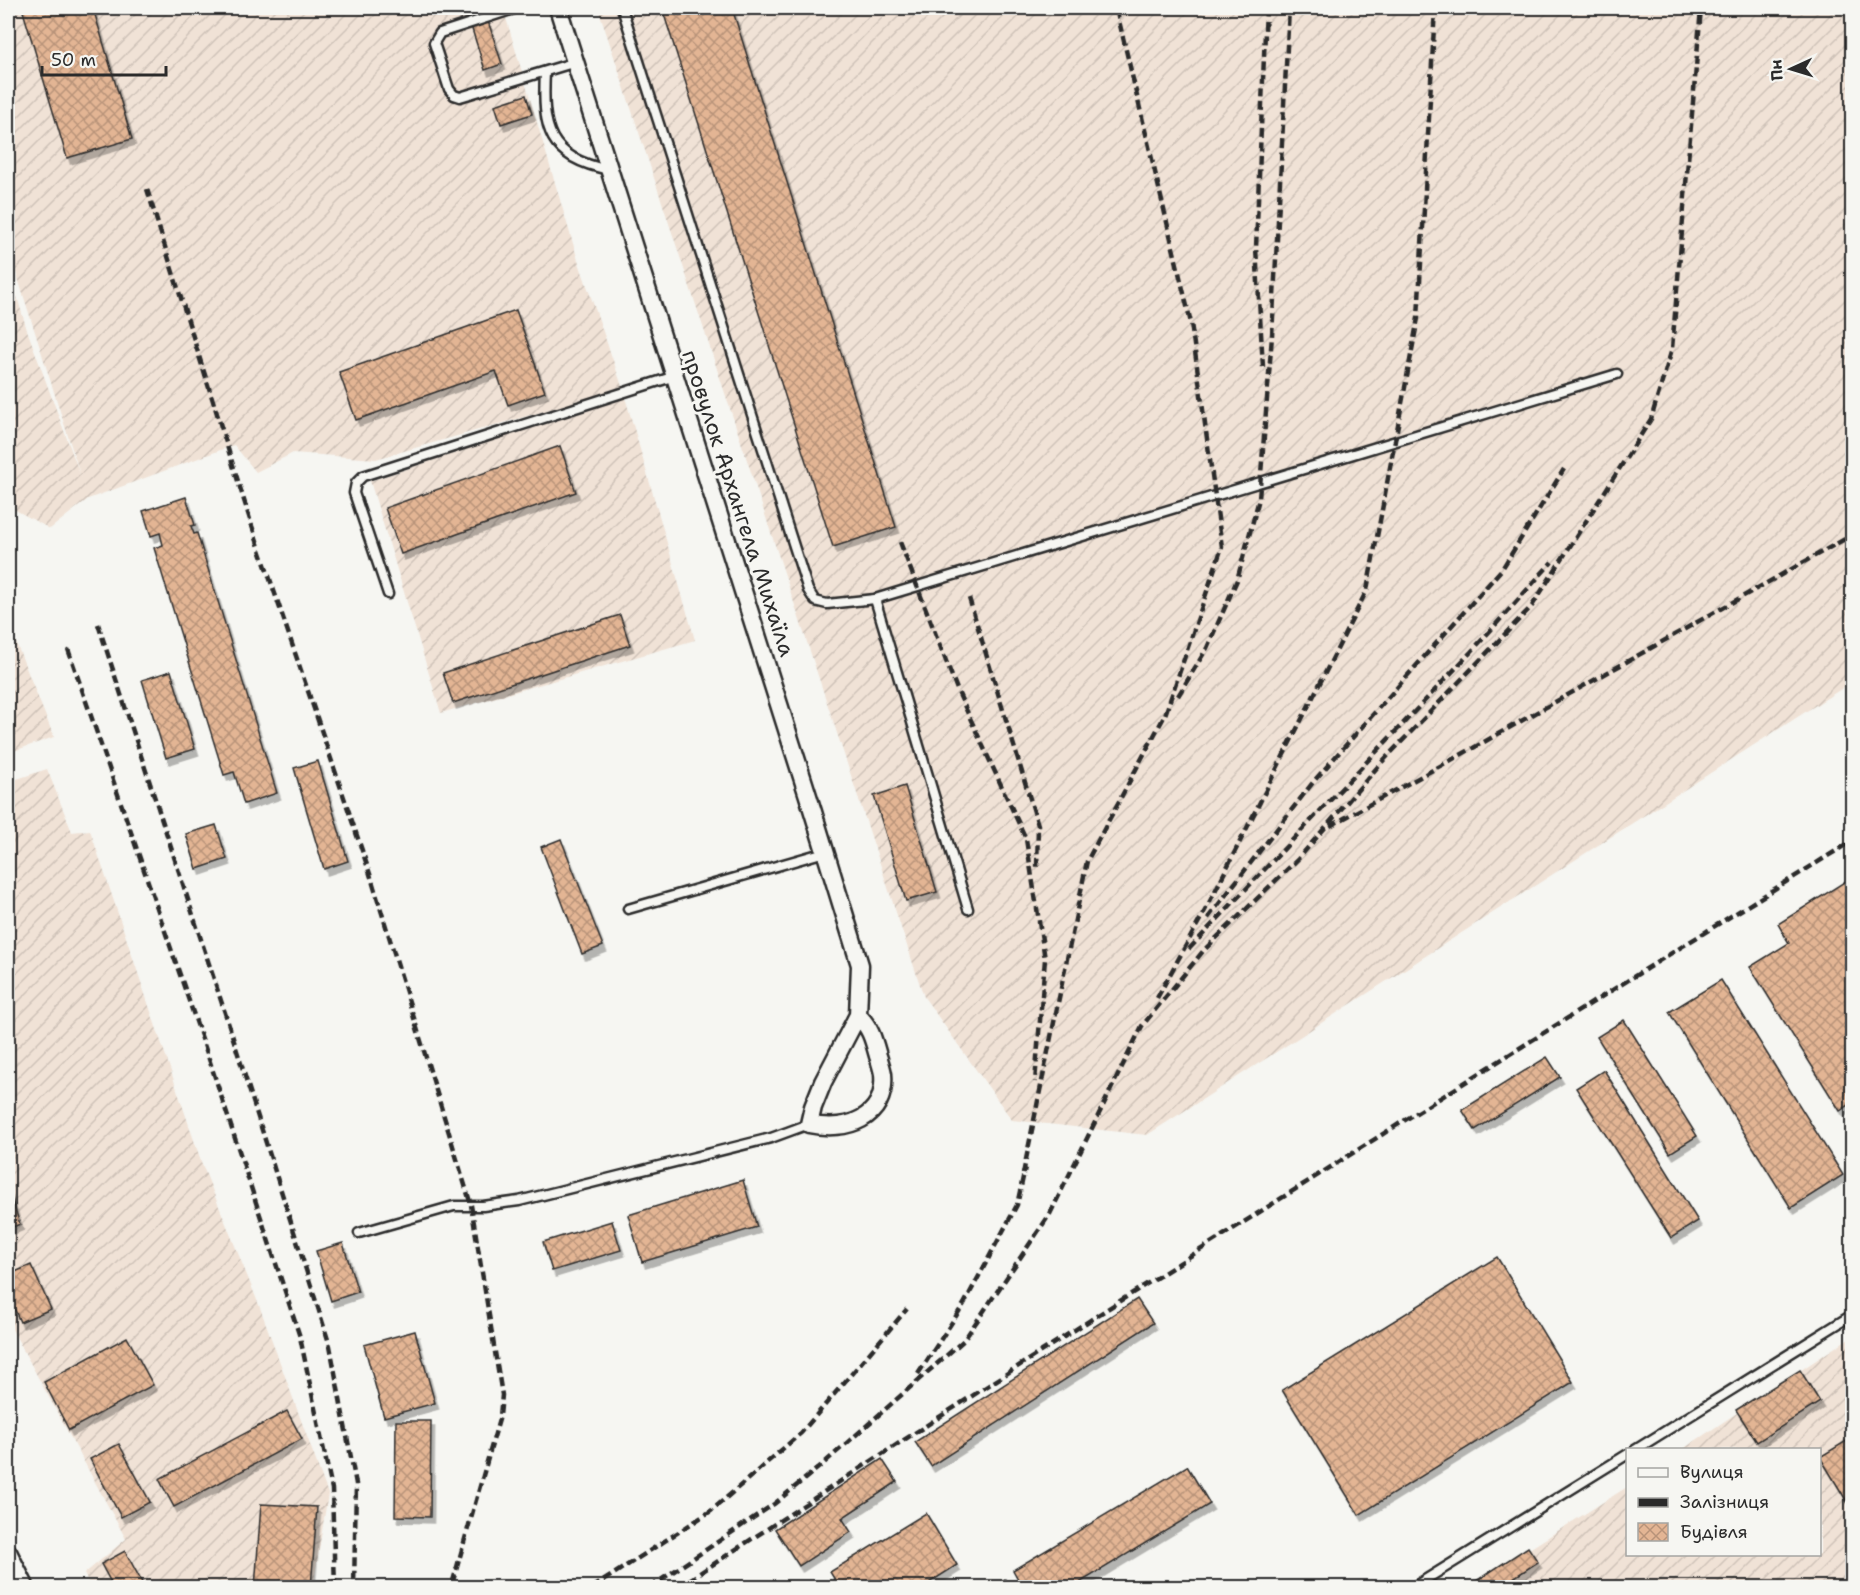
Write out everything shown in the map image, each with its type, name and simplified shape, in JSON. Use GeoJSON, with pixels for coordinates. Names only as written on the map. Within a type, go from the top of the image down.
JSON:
{"type":"FeatureCollection","features":[{"type":"Feature","properties":{"kind":"street","name":"провулок Архангела Михаїла"},"geometry":{"type":"LineString","coordinates":[[558,8],[860,965],[858,1015],[823,1082],[809,1124]]}},
{"type":"Feature","properties":{"kind":"street"},"geometry":{"type":"LineString","coordinates":[[809,1124],[838,1126],[862,1120],[876,1107],[883,1089],[883,1073],[871,1032],[858,1015]]}},
{"type":"Feature","properties":{"kind":"street"},"geometry":{"type":"LineString","coordinates":[[8,1552],[26,1587]]}},
{"type":"Feature","properties":{"kind":"lane"},"geometry":{"type":"LineString","coordinates":[[517,8],[440,33],[436,38],[434,43],[449,89],[454,95],[460,97],[576,62]]}},
{"type":"Feature","properties":{"kind":"lane"},"geometry":{"type":"LineString","coordinates":[[622,8],[808,590],[815,601],[827,604],[874,599],[1617,374]]}},
{"type":"Feature","properties":{"kind":"lane"},"geometry":{"type":"LineString","coordinates":[[545,72],[544,95],[547,126],[555,142],[568,155],[587,165],[610,170]]}},
{"type":"Feature","properties":{"kind":"lane"},"geometry":{"type":"LineString","coordinates":[[388,594],[354,493],[356,483],[363,476],[675,376]]}},
{"type":"Feature","properties":{"kind":"lane"},"geometry":{"type":"LineString","coordinates":[[874,599],[968,909]]}},
{"type":"Feature","properties":{"kind":"lane"},"geometry":{"type":"LineString","coordinates":[[628,909],[825,852]]}},
{"type":"Feature","properties":{"kind":"lane"},"geometry":{"type":"LineString","coordinates":[[359,1233],[454,1206],[483,1206],[519,1201],[771,1138],[809,1124]]}},
{"type":"Feature","properties":{"kind":"lane"},"geometry":{"type":"LineString","coordinates":[[1637,1448],[1852,1315]]}},
{"type":"Feature","properties":{"kind":"lane"},"geometry":{"type":"LineString","coordinates":[[1412,1587],[1626,1455]]}},
{"type":"Feature","properties":{"kind":"shaded area"},"geometry":{"type":"Polygon","coordinates":[[[8,8],[503,8],[577,257],[623,389],[376,459],[293,453],[256,472],[234,445],[88,499],[50,529],[8,507],[8,267],[27,330],[81,477],[8,247],[8,8]]]}},
{"type":"Feature","properties":{"kind":"shaded area"},"geometry":{"type":"Polygon","coordinates":[[[598,8],[1852,8],[1852,682],[1147,1135],[1012,1120],[924,997],[598,8]]]}},
{"type":"Feature","properties":{"kind":"shaded area"},"geometry":{"type":"Polygon","coordinates":[[[625,397],[695,640],[441,713],[370,481],[625,397]]]}},
{"type":"Feature","properties":{"kind":"shaded area"},"geometry":{"type":"Polygon","coordinates":[[[8,623],[54,737],[8,753],[8,623]]]}},
{"type":"Feature","properties":{"kind":"shaded area"},"geometry":{"type":"Polygon","coordinates":[[[47,769],[72,832],[90,830],[203,1167],[259,1305],[328,1494],[313,1587],[91,1587],[84,1574],[126,1539],[8,1322],[8,782],[47,769]]]}},
{"type":"Feature","properties":{"kind":"shaded area"},"geometry":{"type":"Polygon","coordinates":[[[1852,1336],[1852,1587],[1468,1588],[1626,1488],[1626,1556],[1821,1556],[1821,1448],[1684,1448],[1852,1336]]]}},
{"type":"Feature","properties":{"kind":"building"},"geometry":{"type":"Polygon","coordinates":[[[22,8],[93,8],[132,139],[67,158],[22,8]]]}},
{"type":"Feature","properties":{"kind":"building"},"geometry":{"type":"Polygon","coordinates":[[[662,8],[732,8],[896,527],[833,547],[662,8]]]}},
{"type":"Feature","properties":{"kind":"building"},"geometry":{"type":"Polygon","coordinates":[[[488,21],[502,64],[485,70],[471,26],[488,21]]]}},
{"type":"Feature","properties":{"kind":"building"},"geometry":{"type":"Polygon","coordinates":[[[526,95],[532,114],[501,124],[495,105],[526,95]]]}},
{"type":"Feature","properties":{"kind":"building"},"geometry":{"type":"Polygon","coordinates":[[[516,310],[545,392],[508,405],[496,371],[356,420],[339,372],[516,310]]]}},
{"type":"Feature","properties":{"kind":"building"},"geometry":{"type":"Polygon","coordinates":[[[560,446],[576,492],[401,554],[385,508],[560,446]]]}},
{"type":"Feature","properties":{"kind":"building"},"geometry":{"type":"Polygon","coordinates":[[[186,497],[195,525],[191,526],[194,534],[197,533],[277,793],[244,804],[234,772],[224,775],[154,548],[163,545],[160,533],[151,536],[143,511],[186,497]]]}},
{"type":"Feature","properties":{"kind":"building"},"geometry":{"type":"Polygon","coordinates":[[[620,615],[630,645],[453,703],[443,673],[620,615]]]}},
{"type":"Feature","properties":{"kind":"building"},"geometry":{"type":"Polygon","coordinates":[[[171,671],[195,749],[166,758],[142,680],[171,671]]]}},
{"type":"Feature","properties":{"kind":"building"},"geometry":{"type":"Polygon","coordinates":[[[318,761],[348,861],[324,869],[294,768],[318,761]]]}},
{"type":"Feature","properties":{"kind":"building"},"geometry":{"type":"Polygon","coordinates":[[[905,786],[937,892],[906,901],[874,796],[905,786]]]}},
{"type":"Feature","properties":{"kind":"building"},"geometry":{"type":"Polygon","coordinates":[[[216,825],[227,859],[197,869],[186,834],[216,825]]]}},
{"type":"Feature","properties":{"kind":"building"},"geometry":{"type":"Polygon","coordinates":[[[561,839],[603,946],[582,954],[541,847],[561,839]]]}},
{"type":"Feature","properties":{"kind":"building"},"geometry":{"type":"Polygon","coordinates":[[[1852,877],[1852,1103],[1840,1111],[1750,967],[1789,943],[1778,924],[1852,877]]]}},
{"type":"Feature","properties":{"kind":"building"},"geometry":{"type":"Polygon","coordinates":[[[1721,980],[1843,1175],[1791,1208],[1669,1012],[1721,980]]]}},
{"type":"Feature","properties":{"kind":"building"},"geometry":{"type":"Polygon","coordinates":[[[1624,1020],[1697,1136],[1670,1153],[1597,1037],[1624,1020]]]}},
{"type":"Feature","properties":{"kind":"building"},"geometry":{"type":"Polygon","coordinates":[[[1547,1057],[1560,1077],[1475,1130],[1462,1110],[1547,1057]]]}},
{"type":"Feature","properties":{"kind":"building"},"geometry":{"type":"Polygon","coordinates":[[[1604,1070],[1698,1221],[1671,1238],[1576,1088],[1604,1070]]]}},
{"type":"Feature","properties":{"kind":"building"},"geometry":{"type":"Polygon","coordinates":[[[743,1180],[757,1227],[642,1262],[628,1215],[743,1180]]]}},
{"type":"Feature","properties":{"kind":"building"},"geometry":{"type":"Polygon","coordinates":[[[8,1188],[20,1224],[8,1229],[8,1188]]]}},
{"type":"Feature","properties":{"kind":"building"},"geometry":{"type":"Polygon","coordinates":[[[612,1221],[621,1250],[552,1271],[543,1242],[612,1221]]]}},
{"type":"Feature","properties":{"kind":"building"},"geometry":{"type":"Polygon","coordinates":[[[343,1243],[358,1292],[331,1301],[316,1251],[343,1243]]]}},
{"type":"Feature","properties":{"kind":"building"},"geometry":{"type":"Polygon","coordinates":[[[1497,1257],[1573,1382],[1359,1515],[1282,1390],[1497,1257]]]}},
{"type":"Feature","properties":{"kind":"building"},"geometry":{"type":"Polygon","coordinates":[[[31,1265],[51,1309],[20,1322],[8,1294],[8,1275],[31,1265]]]}},
{"type":"Feature","properties":{"kind":"building"},"geometry":{"type":"Polygon","coordinates":[[[1137,1299],[1153,1323],[931,1466],[915,1442],[1137,1299]]]}},
{"type":"Feature","properties":{"kind":"building"},"geometry":{"type":"Polygon","coordinates":[[[415,1331],[435,1403],[384,1417],[364,1345],[415,1331]]]}},
{"type":"Feature","properties":{"kind":"building"},"geometry":{"type":"Polygon","coordinates":[[[127,1337],[153,1385],[69,1430],[44,1382],[127,1337]]]}},
{"type":"Feature","properties":{"kind":"building"},"geometry":{"type":"Polygon","coordinates":[[[1800,1370],[1820,1402],[1757,1442],[1736,1410],[1800,1370]]]}},
{"type":"Feature","properties":{"kind":"building"},"geometry":{"type":"Polygon","coordinates":[[[287,1411],[302,1439],[174,1507],[159,1479],[287,1411]]]}},
{"type":"Feature","properties":{"kind":"building"},"geometry":{"type":"Polygon","coordinates":[[[396,1421],[431,1421],[430,1517],[395,1516],[396,1421]]]}},
{"type":"Feature","properties":{"kind":"building"},"geometry":{"type":"Polygon","coordinates":[[[1848,1440],[1852,1448],[1852,1510],[1821,1459],[1821,1456],[1848,1440]]]}},
{"type":"Feature","properties":{"kind":"building"},"geometry":{"type":"Polygon","coordinates":[[[119,1444],[150,1502],[121,1517],[90,1459],[119,1444]]]}},
{"type":"Feature","properties":{"kind":"building"},"geometry":{"type":"Polygon","coordinates":[[[882,1459],[897,1482],[842,1518],[851,1532],[799,1566],[775,1529],[882,1459]]]}},
{"type":"Feature","properties":{"kind":"building"},"geometry":{"type":"Polygon","coordinates":[[[1187,1466],[1210,1504],[1071,1588],[1023,1588],[1013,1570],[1187,1466]]]}},
{"type":"Feature","properties":{"kind":"building"},"geometry":{"type":"Polygon","coordinates":[[[261,1504],[317,1507],[311,1588],[255,1588],[261,1504]]]}},
{"type":"Feature","properties":{"kind":"building"},"geometry":{"type":"Polygon","coordinates":[[[926,1513],[957,1565],[921,1588],[840,1588],[830,1572],[926,1513]]]}},
{"type":"Feature","properties":{"kind":"building"},"geometry":{"type":"Polygon","coordinates":[[[1528,1547],[1538,1562],[1498,1588],[1472,1588],[1470,1585],[1528,1547]]]}},
{"type":"Feature","properties":{"kind":"building"},"geometry":{"type":"Polygon","coordinates":[[[125,1551],[145,1588],[114,1588],[101,1564],[125,1551]]]}},
{"type":"Feature","properties":{"kind":"building"},"geometry":{"type":"Polygon","coordinates":[[[1005,1579],[1010,1588],[991,1588],[1005,1579]]]}},
{"type":"Feature","properties":{"kind":"railway"},"geometry":{"type":"LineString","coordinates":[[1023,1174],[1087,861],[1165,715],[1222,547],[1191,323],[1116,8]]}},
{"type":"Feature","properties":{"kind":"railway"},"geometry":{"type":"LineString","coordinates":[[1263,367],[1256,248],[1266,8]]}},
{"type":"Feature","properties":{"kind":"railway"},"geometry":{"type":"LineString","coordinates":[[1178,696],[1207,648],[1237,580],[1259,499],[1272,336],[1289,8]]}},
{"type":"Feature","properties":{"kind":"railway"},"geometry":{"type":"LineString","coordinates":[[1157,998],[1207,907],[1367,590],[1418,318],[1435,8]]}},
{"type":"Feature","properties":{"kind":"railway"},"geometry":{"type":"LineString","coordinates":[[649,1588],[774,1504],[964,1340],[1050,1214],[1142,1026],[1204,950],[1298,859],[1381,763],[1532,606],[1651,419],[1672,349],[1701,8]]}},
{"type":"Feature","properties":{"kind":"railway"},"geometry":{"type":"LineString","coordinates":[[147,189],[252,526],[370,874],[471,1205],[502,1395],[500,1416],[451,1588]]}},
{"type":"Feature","properties":{"kind":"railway"},"geometry":{"type":"LineString","coordinates":[[1208,918],[1314,781],[1502,569],[1564,469]]}},
{"type":"Feature","properties":{"kind":"railway"},"geometry":{"type":"LineString","coordinates":[[1330,826],[1852,535]]}},
{"type":"Feature","properties":{"kind":"railway"},"geometry":{"type":"LineString","coordinates":[[900,542],[958,692],[1026,839],[1045,959],[1035,1082]]}},
{"type":"Feature","properties":{"kind":"railway"},"geometry":{"type":"LineString","coordinates":[[1189,949],[1471,652],[1552,562]]}},
{"type":"Feature","properties":{"kind":"railway"},"geometry":{"type":"LineString","coordinates":[[969,598],[1038,825],[1037,870]]}},
{"type":"Feature","properties":{"kind":"railway"},"geometry":{"type":"LineString","coordinates":[[98,624],[227,1019],[330,1346],[356,1484],[354,1588]]}},
{"type":"Feature","properties":{"kind":"railway"},"geometry":{"type":"LineString","coordinates":[[68,649],[210,1062],[300,1337],[332,1489],[335,1588]]}},
{"type":"Feature","properties":{"kind":"railway"},"geometry":{"type":"LineString","coordinates":[[677,1588],[1262,1210],[1852,841]]}},
{"type":"Feature","properties":{"kind":"railway"},"geometry":{"type":"LineString","coordinates":[[918,1374],[964,1304],[1017,1205],[1025,1168]]}},
{"type":"Feature","properties":{"kind":"railway"},"geometry":{"type":"LineString","coordinates":[[592,1588],[711,1511],[801,1433],[907,1309]]}}]}
